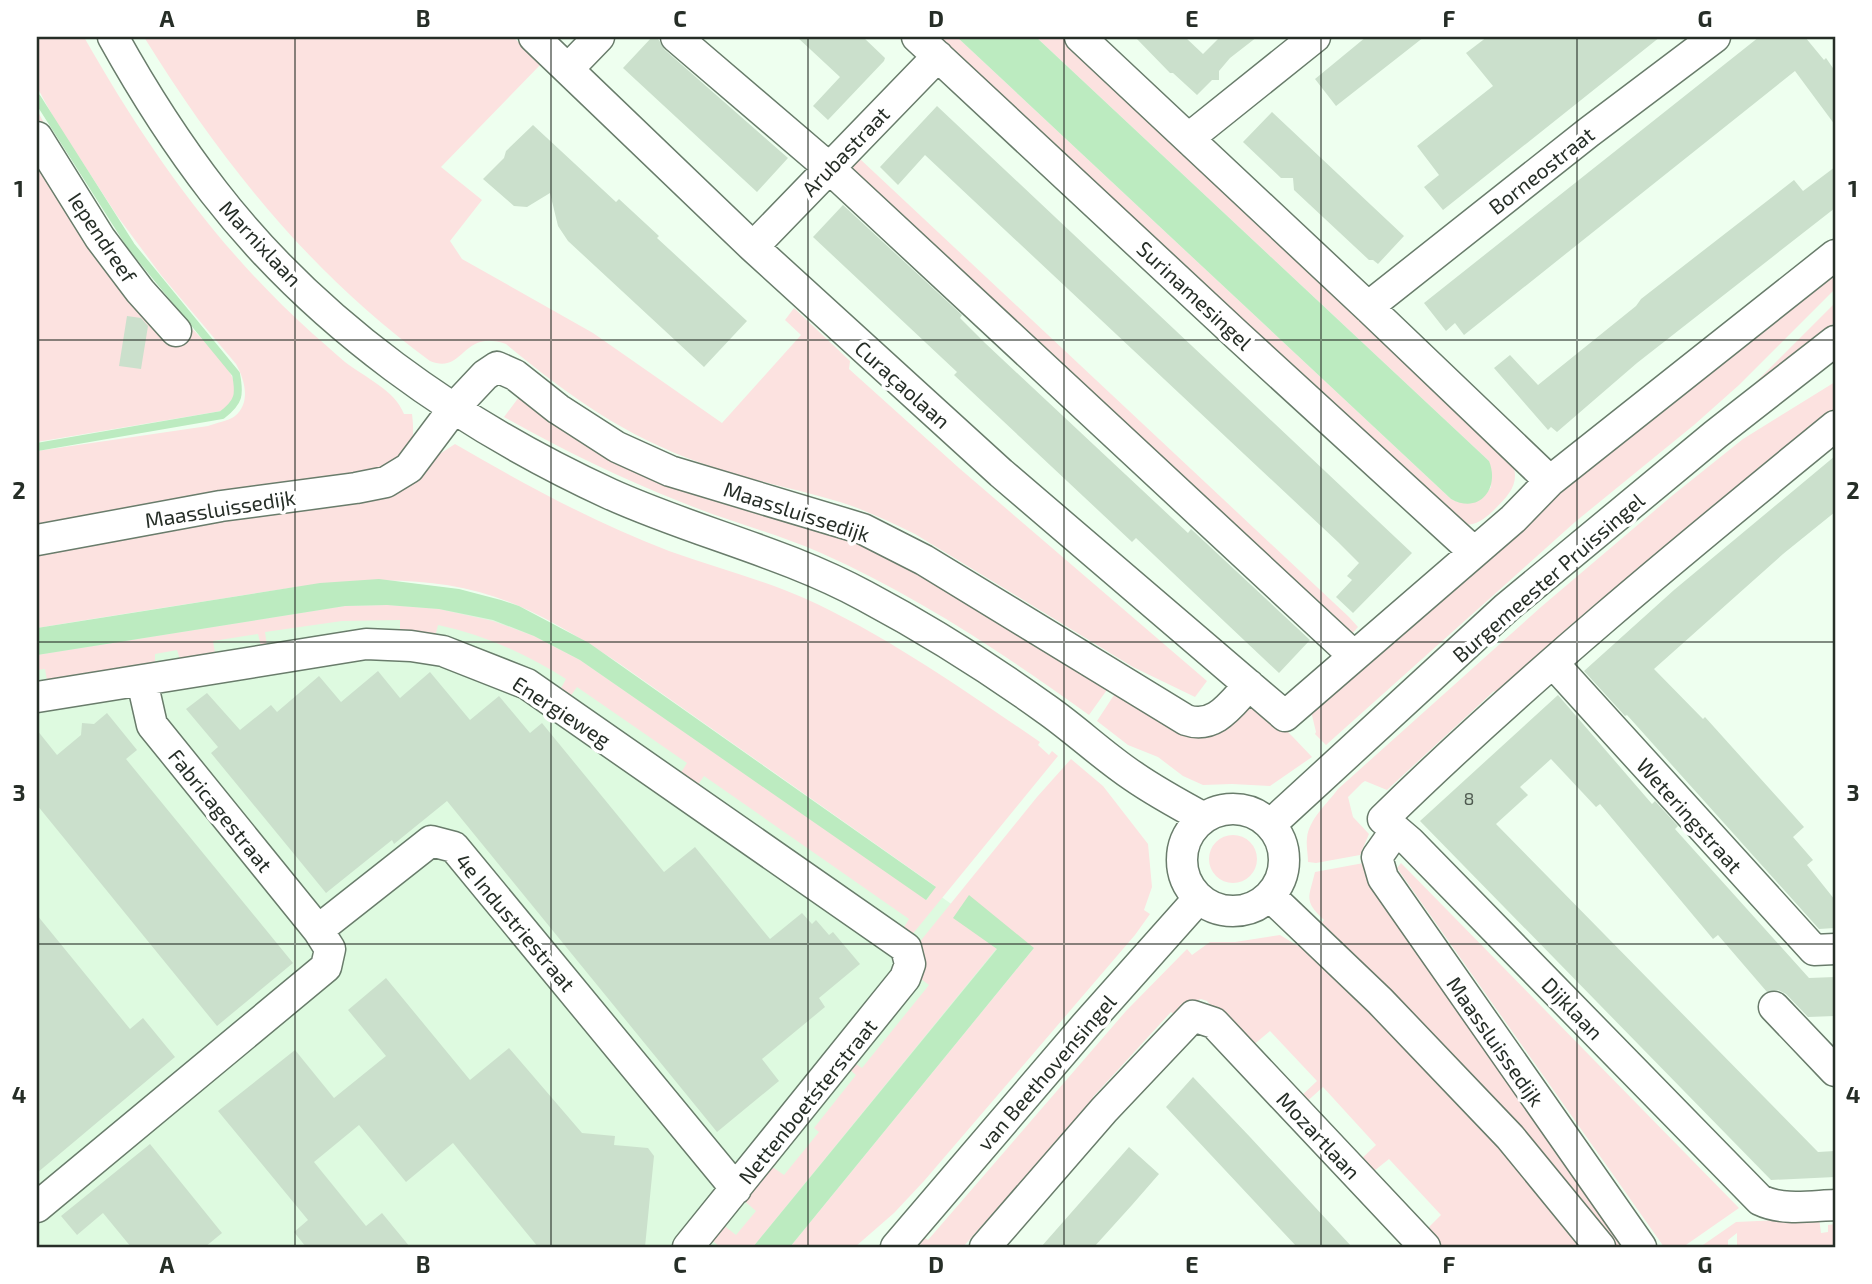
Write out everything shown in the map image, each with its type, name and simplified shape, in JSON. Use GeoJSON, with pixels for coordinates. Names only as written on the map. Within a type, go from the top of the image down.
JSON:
{"type":"FeatureCollection","features":[{"type":"Feature","properties":{"kind":"street","name":"Marnixlaan"},"geometry":{"type":"LineString","coordinates":[[113,37],[142,89],[177,142],[215,194],[279,266],[349,331],[454,408]]}},
{"type":"Feature","properties":{"kind":"street","name":"Curaçaolaan"},"geometry":{"type":"LineString","coordinates":[[534,37],[753,247],[1001,474],[1285,716],[1354,656]]}},
{"type":"Feature","properties":{"kind":"street"},"geometry":{"type":"LineString","coordinates":[[568,69],[599,37]]}},
{"type":"Feature","properties":{"kind":"street"},"geometry":{"type":"LineString","coordinates":[[676,37],[828,167],[1354,656],[1474,552],[1550,481],[1835,255]]}},
{"type":"Feature","properties":{"kind":"street"},"geometry":{"type":"LineString","coordinates":[[1080,37],[1550,481]]}},
{"type":"Feature","properties":{"kind":"street"},"geometry":{"type":"LineString","coordinates":[[1189,138],[1315,37]]}},
{"type":"Feature","properties":{"kind":"street","name":"Borneostraat"},"geometry":{"type":"LineString","coordinates":[[1368,307],[1588,132],[1716,37]]}},
{"type":"Feature","properties":{"kind":"street","name":"Arubastraat"},"geometry":{"type":"LineString","coordinates":[[753,247],[828,167],[927,46]]}},
{"type":"Feature","properties":{"kind":"street","name":"Surinamesingel"},"geometry":{"type":"LineString","coordinates":[[927,46],[1474,552]]}},
{"type":"Feature","properties":{"kind":"street","name":"Iependreef"},"geometry":{"type":"LineString","coordinates":[[37,137],[100,238],[140,291],[176,331]]}},
{"type":"Feature","properties":{"kind":"street","name":"Burgemeester Pruissingel"},"geometry":{"type":"LineString","coordinates":[[1270,825],[1506,608],[1835,341]]}},
{"type":"Feature","properties":{"kind":"street","name":"Maassluissedijk"},"geometry":{"type":"LineString","coordinates":[[37,540],[221,506],[386,482],[409,468],[454,408],[485,374],[497,367],[515,375],[558,409],[617,447],[670,471],[863,529],[924,559],[1185,720],[1198,724],[1218,717],[1249,685]]}},
{"type":"Feature","properties":{"kind":"street"},"geometry":{"type":"LineString","coordinates":[[454,408],[526,451],[607,492],[695,528],[754,547],[817,572],[866,597],[979,664],[1089,741],[1132,776],[1151,806],[1196,828]]}},
{"type":"Feature","properties":{"kind":"street"},"geometry":{"type":"LineString","coordinates":[[1389,824],[1553,663],[1835,426]]}},
{"type":"Feature","properties":{"kind":"street","name":"Energieweg"},"geometry":{"type":"LineString","coordinates":[[37,697],[366,645],[432,649],[469,660],[527,684],[906,948]]}},
{"type":"Feature","properties":{"kind":"street","name":"Weteringstraat"},"geometry":{"type":"LineString","coordinates":[[1553,663],[1814,950],[1835,949]]}},
{"type":"Feature","properties":{"kind":"street","name":"Fabricagestraat"},"geometry":{"type":"LineString","coordinates":[[142,681],[152,725],[318,930]]}},
{"type":"Feature","properties":{"kind":"street"},"geometry":{"type":"LineString","coordinates":[[1238,810],[1261,817],[1270,825],[1279,837],[1284,852],[1284,868],[1279,883],[1270,895],[1248,909],[1222,911],[1199,898],[1191,890],[1183,870],[1183,849],[1196,828],[1215,812],[1238,810]]}},
{"type":"Feature","properties":{"kind":"street","name":"Maassluissedijk"},"geometry":{"type":"LineString","coordinates":[[1389,824],[1377,857],[1383,878],[1641,1247]]}},
{"type":"Feature","properties":{"kind":"street","name":"Dijklaan"},"geometry":{"type":"LineString","coordinates":[[1389,824],[1760,1200],[1772,1206],[1784,1207],[1835,1205]]}},
{"type":"Feature","properties":{"kind":"street","name":"4e Industriestraat"},"geometry":{"type":"LineString","coordinates":[[318,930],[431,841],[454,847],[736,1189]]}},
{"type":"Feature","properties":{"kind":"street"},"geometry":{"type":"LineString","coordinates":[[1270,895],[1380,1001],[1500,1127],[1600,1247]]}},
{"type":"Feature","properties":{"kind":"street","name":"van Beethovensingel"},"geometry":{"type":"LineString","coordinates":[[896,1247],[1084,1026],[1199,898]]}},
{"type":"Feature","properties":{"kind":"street"},"geometry":{"type":"LineString","coordinates":[[37,1207],[326,967],[330,949],[318,930]]}},
{"type":"Feature","properties":{"kind":"street","name":"Nettenboetsterstraat"},"geometry":{"type":"LineString","coordinates":[[688,1247],[905,978],[910,964],[906,948]]}},
{"type":"Feature","properties":{"kind":"street"},"geometry":{"type":"LineString","coordinates":[[1774,1007],[1835,1071]]}},
{"type":"Feature","properties":{"kind":"street","name":"Mozartlaan"},"geometry":{"type":"LineString","coordinates":[[985,1247],[1121,1091],[1193,1016],[1214,1023],[1406,1240]]}},
{"type":"Feature","properties":{"kind":"shaded area"},"geometry":{"type":"Polygon","coordinates":[[[37,37],[84,37],[159,157],[215,232],[278,301],[313,334],[345,362],[394,398],[404,414],[412,414],[412,442],[405,454],[381,470],[37,530],[37,451],[208,426],[235,416],[243,405],[245,391],[236,364],[161,275],[118,217],[55,120],[37,87],[37,37]]]}},
{"type":"Feature","properties":{"kind":"shaded area"},"geometry":{"type":"Polygon","coordinates":[[[144,37],[513,37],[542,63],[441,167],[482,200],[450,241],[462,259],[593,333],[722,423],[801,335],[785,320],[794,308],[850,361],[849,369],[959,468],[1207,681],[1195,697],[1133,667],[915,534],[869,512],[718,469],[646,440],[598,413],[506,344],[480,342],[450,362],[441,364],[430,361],[345,291],[271,213],[205,129],[144,37]]]}},
{"type":"Feature","properties":{"kind":"shaded area"},"geometry":{"type":"Polygon","coordinates":[[[935,37],[957,37],[1451,499],[1468,502],[1483,496],[1491,487],[1489,461],[1036,37],[1063,37],[1508,454],[1515,478],[1505,498],[1483,519],[1464,525],[935,37]]]}},
{"type":"Feature","properties":{"kind":"shaded area"},"geometry":{"type":"Polygon","coordinates":[[[957,37],[1036,37],[1489,461],[1492,481],[1485,496],[1471,504],[1451,499],[957,37]]]}},
{"type":"Feature","properties":{"kind":"shaded area"},"geometry":{"type":"Polygon","coordinates":[[[37,110],[67,164],[126,251],[232,376],[235,384],[234,396],[221,411],[37,442],[37,110]]]}},
{"type":"Feature","properties":{"kind":"shaded area"},"geometry":{"type":"Polygon","coordinates":[[[860,159],[1349,617],[1358,627],[1350,636],[850,169],[860,159]]]}},
{"type":"Feature","properties":{"kind":"shaded area"},"geometry":{"type":"Polygon","coordinates":[[[1835,264],[1835,289],[1739,385],[1575,522],[1326,745],[1315,734],[1311,711],[1593,458],[1835,264]]]}},
{"type":"Feature","properties":{"kind":"shaded area"},"geometry":{"type":"Polygon","coordinates":[[[1835,303],[1835,322],[1747,393],[1746,392],[1835,303]]]}},
{"type":"Feature","properties":{"kind":"shaded area"},"geometry":{"type":"Polygon","coordinates":[[[1835,382],[1835,414],[1501,698],[1494,691],[1387,790],[1365,781],[1362,783],[1348,797],[1353,817],[1369,834],[1360,855],[1308,862],[1308,831],[1338,789],[1541,607],[1673,495],[1743,439],[1835,382]]]}},
{"type":"Feature","properties":{"kind":"shaded area"},"geometry":{"type":"Polygon","coordinates":[[[522,393],[890,552],[1109,687],[1089,715],[959,627],[891,587],[804,546],[698,509],[636,483],[569,452],[504,417],[522,393]]]}},
{"type":"Feature","properties":{"kind":"shaded area"},"geometry":{"type":"Polygon","coordinates":[[[455,444],[533,488],[613,528],[669,551],[788,591],[866,629],[1040,742],[1038,745],[1049,755],[1052,751],[1058,756],[911,936],[903,929],[909,919],[704,776],[697,786],[680,774],[687,763],[577,687],[570,697],[560,690],[566,679],[536,661],[472,634],[438,625],[435,637],[400,632],[400,620],[342,621],[265,632],[267,646],[261,646],[258,634],[213,641],[215,653],[180,659],[177,650],[155,654],[155,662],[47,680],[45,669],[37,670],[37,655],[345,606],[388,605],[439,609],[493,621],[534,636],[580,660],[927,900],[935,886],[620,664],[545,618],[482,593],[408,581],[333,583],[37,628],[37,550],[390,495],[414,483],[438,455],[455,444]]]}},
{"type":"Feature","properties":{"kind":"shaded area"},"geometry":{"type":"Polygon","coordinates":[[[379,579],[459,589],[501,600],[519,606],[589,643],[936,887],[926,900],[580,660],[534,636],[493,620],[439,609],[387,605],[345,606],[37,655],[37,628],[320,583],[379,579]]]}},
{"type":"Feature","properties":{"kind":"shaded area"},"geometry":{"type":"Polygon","coordinates":[[[348,595],[523,619],[922,883],[1014,949],[776,1247],[37,1247],[37,640],[348,595]]]}},
{"type":"Feature","properties":{"kind":"shaded area"},"geometry":{"type":"Polygon","coordinates":[[[1116,692],[1173,729],[1197,737],[1207,737],[1218,732],[1246,707],[1255,708],[1282,726],[1312,757],[1270,786],[1203,785],[1183,776],[1158,757],[1128,745],[1097,721],[1116,692]]]}},
{"type":"Feature","properties":{"kind":"shaded area"},"geometry":{"type":"Polygon","coordinates":[[[1071,759],[1103,786],[1148,844],[1152,887],[1144,910],[1150,914],[1135,935],[894,1213],[855,1247],[790,1247],[1034,948],[954,918],[997,948],[753,1247],[720,1247],[709,1238],[722,1224],[736,1235],[756,1211],[742,1199],[771,1166],[784,1175],[819,1132],[814,1128],[856,1075],[849,1069],[854,1063],[862,1068],[929,985],[921,979],[925,961],[918,944],[1071,759]]]}},
{"type":"Feature","properties":{"kind":"shaded area"},"geometry":{"type":"Polygon","coordinates":[[[1233,835],[1250,842],[1257,859],[1250,876],[1233,883],[1216,876],[1209,859],[1216,842],[1233,835]]]}},
{"type":"Feature","properties":{"kind":"shaded area"},"geometry":{"type":"Polygon","coordinates":[[[1369,862],[1635,1247],[1615,1247],[1586,1212],[1319,926],[1324,920],[1313,908],[1309,898],[1315,872],[1369,862]]]}},
{"type":"Feature","properties":{"kind":"shaded area"},"geometry":{"type":"Polygon","coordinates":[[[1401,863],[1739,1208],[1683,1247],[1664,1247],[1397,868],[1401,863]]]}},
{"type":"Feature","properties":{"kind":"shaded area"},"geometry":{"type":"Polygon","coordinates":[[[969,895],[1034,948],[790,1247],[753,1247],[997,949],[953,918],[969,895]]]}},
{"type":"Feature","properties":{"kind":"shaded area"},"geometry":{"type":"Polygon","coordinates":[[[1280,935],[1298,946],[1303,942],[1390,1023],[1590,1247],[1436,1247],[1423,1233],[1441,1215],[1389,1159],[1369,1175],[1358,1162],[1376,1145],[1323,1087],[1303,1105],[1298,1099],[1317,1081],[1270,1031],[1251,1047],[1207,1001],[1201,999],[1194,1001],[1179,1018],[1171,1012],[963,1247],[912,1247],[921,1236],[928,1240],[1126,1011],[1187,949],[1192,955],[1210,942],[1235,942],[1280,935]]]}},
{"type":"Feature","properties":{"kind":"shaded area"},"geometry":{"type":"Polygon","coordinates":[[[1819,1218],[1821,1233],[1828,1232],[1828,1225],[1835,1224],[1835,1247],[1737,1247],[1737,1233],[1728,1240],[1728,1247],[1700,1247],[1736,1222],[1819,1218]]]}},
{"type":"Feature","properties":{"kind":"building"},"geometry":{"type":"Polygon","coordinates":[[[652,37],[657,37],[665,50],[788,158],[757,192],[623,68],[652,37]]]}},
{"type":"Feature","properties":{"kind":"building"},"geometry":{"type":"Polygon","coordinates":[[[797,37],[863,37],[885,58],[828,120],[813,106],[840,77],[797,37]]]}},
{"type":"Feature","properties":{"kind":"building"},"geometry":{"type":"Polygon","coordinates":[[[1135,37],[1185,37],[1203,54],[1220,37],[1257,37],[1230,58],[1219,71],[1219,80],[1212,80],[1197,95],[1170,73],[1135,37]]]}},
{"type":"Feature","properties":{"kind":"building"},"geometry":{"type":"Polygon","coordinates":[[[1366,37],[1424,37],[1336,106],[1315,79],[1366,37]]]}},
{"type":"Feature","properties":{"kind":"building"},"geometry":{"type":"Polygon","coordinates":[[[1487,37],[1660,37],[1443,210],[1424,187],[1439,175],[1417,146],[1493,86],[1466,53],[1487,37]]]}},
{"type":"Feature","properties":{"kind":"building"},"geometry":{"type":"Polygon","coordinates":[[[1759,37],[1805,37],[1824,60],[1826,58],[1835,71],[1835,125],[1795,71],[1464,335],[1455,323],[1446,331],[1424,303],[1759,37]]]}},
{"type":"Feature","properties":{"kind":"building"},"geometry":{"type":"Polygon","coordinates":[[[937,106],[1412,553],[1353,613],[1336,597],[1352,580],[1347,576],[1359,563],[1338,542],[925,155],[898,185],[880,167],[937,106]]]}},
{"type":"Feature","properties":{"kind":"building"},"geometry":{"type":"Polygon","coordinates":[[[1272,112],[1404,236],[1378,264],[1369,260],[1294,190],[1293,178],[1281,178],[1243,142],[1272,112]]]}},
{"type":"Feature","properties":{"kind":"building"},"geometry":{"type":"Polygon","coordinates":[[[533,125],[616,202],[619,199],[747,321],[704,367],[568,241],[558,226],[550,193],[527,207],[514,206],[483,179],[504,158],[506,151],[533,125]]]}},
{"type":"Feature","properties":{"kind":"building"},"geometry":{"type":"Polygon","coordinates":[[[1835,167],[1835,208],[1637,363],[1557,432],[1551,427],[1548,430],[1494,368],[1510,355],[1538,385],[1636,306],[1641,299],[1794,180],[1803,191],[1835,167]]]}},
{"type":"Feature","properties":{"kind":"building"},"geometry":{"type":"Polygon","coordinates":[[[843,205],[962,315],[960,318],[985,343],[1188,533],[1191,529],[1310,640],[1279,673],[1136,538],[1132,542],[954,375],[957,372],[813,237],[843,205]]]}},
{"type":"Feature","properties":{"kind":"building"},"geometry":{"type":"Polygon","coordinates":[[[127,316],[141,318],[148,326],[141,369],[119,366],[127,316]]]}},
{"type":"Feature","properties":{"kind":"building"},"geometry":{"type":"Polygon","coordinates":[[[1835,456],[1835,512],[1783,554],[1654,669],[1703,719],[1705,717],[1804,827],[1793,837],[1813,860],[1807,865],[1835,900],[1835,928],[1819,929],[1627,715],[1625,716],[1584,671],[1674,590],[1835,456]]]}},
{"type":"Feature","properties":{"kind":"building"},"geometry":{"type":"Polygon","coordinates":[[[378,671],[400,698],[430,672],[470,720],[499,696],[530,733],[542,723],[664,872],[695,847],[770,939],[802,913],[812,924],[816,920],[829,935],[833,932],[860,964],[819,998],[825,1007],[762,1059],[779,1081],[717,1132],[447,801],[394,844],[392,840],[326,893],[211,753],[218,747],[186,709],[207,693],[240,730],[271,705],[277,712],[319,676],[341,702],[378,671]]]}},
{"type":"Feature","properties":{"kind":"building"},"geometry":{"type":"Polygon","coordinates":[[[1558,695],[1652,804],[1655,801],[1678,826],[1675,829],[1809,978],[1835,977],[1835,1016],[1808,1017],[1786,994],[1778,990],[1767,992],[1718,935],[1713,939],[1600,804],[1596,807],[1551,759],[1520,787],[1528,795],[1496,824],[1818,1152],[1835,1151],[1835,1177],[1771,1180],[1420,821],[1558,695]]]}},
{"type":"Feature","properties":{"kind":"building"},"geometry":{"type":"Polygon","coordinates":[[[107,713],[137,750],[126,759],[293,963],[217,1026],[37,805],[37,730],[57,755],[81,735],[82,723],[94,724],[107,713]]]}},
{"type":"Feature","properties":{"kind":"building"},"geometry":{"type":"Polygon","coordinates":[[[37,915],[130,1029],[143,1018],[175,1057],[37,1173],[37,915]]]}},
{"type":"Feature","properties":{"kind":"building"},"geometry":{"type":"Polygon","coordinates":[[[386,978],[470,1080],[509,1048],[582,1133],[615,1136],[614,1145],[648,1148],[654,1156],[645,1247],[538,1247],[453,1143],[406,1182],[359,1125],[314,1162],[366,1226],[382,1213],[410,1247],[306,1247],[294,1232],[308,1220],[218,1111],[295,1050],[334,1098],[386,1056],[348,1010],[386,978]]]}},
{"type":"Feature","properties":{"kind":"building"},"geometry":{"type":"Polygon","coordinates":[[[1193,1077],[1352,1247],[1297,1247],[1166,1107],[1193,1077]]]}},
{"type":"Feature","properties":{"kind":"building"},"geometry":{"type":"Polygon","coordinates":[[[150,1144],[222,1233],[205,1247],[131,1247],[103,1213],[77,1235],[61,1216],[150,1144]]]}},
{"type":"Feature","properties":{"kind":"building"},"geometry":{"type":"Polygon","coordinates":[[[1129,1147],[1159,1174],[1132,1205],[1094,1247],[1041,1247],[1129,1147]]]}},
{"type":"Feature","properties":{"kind":"waterway"},"geometry":{"type":"LineString","coordinates":[[37,98],[131,246],[236,374],[238,387],[235,402],[222,415],[37,447]]}}]}
